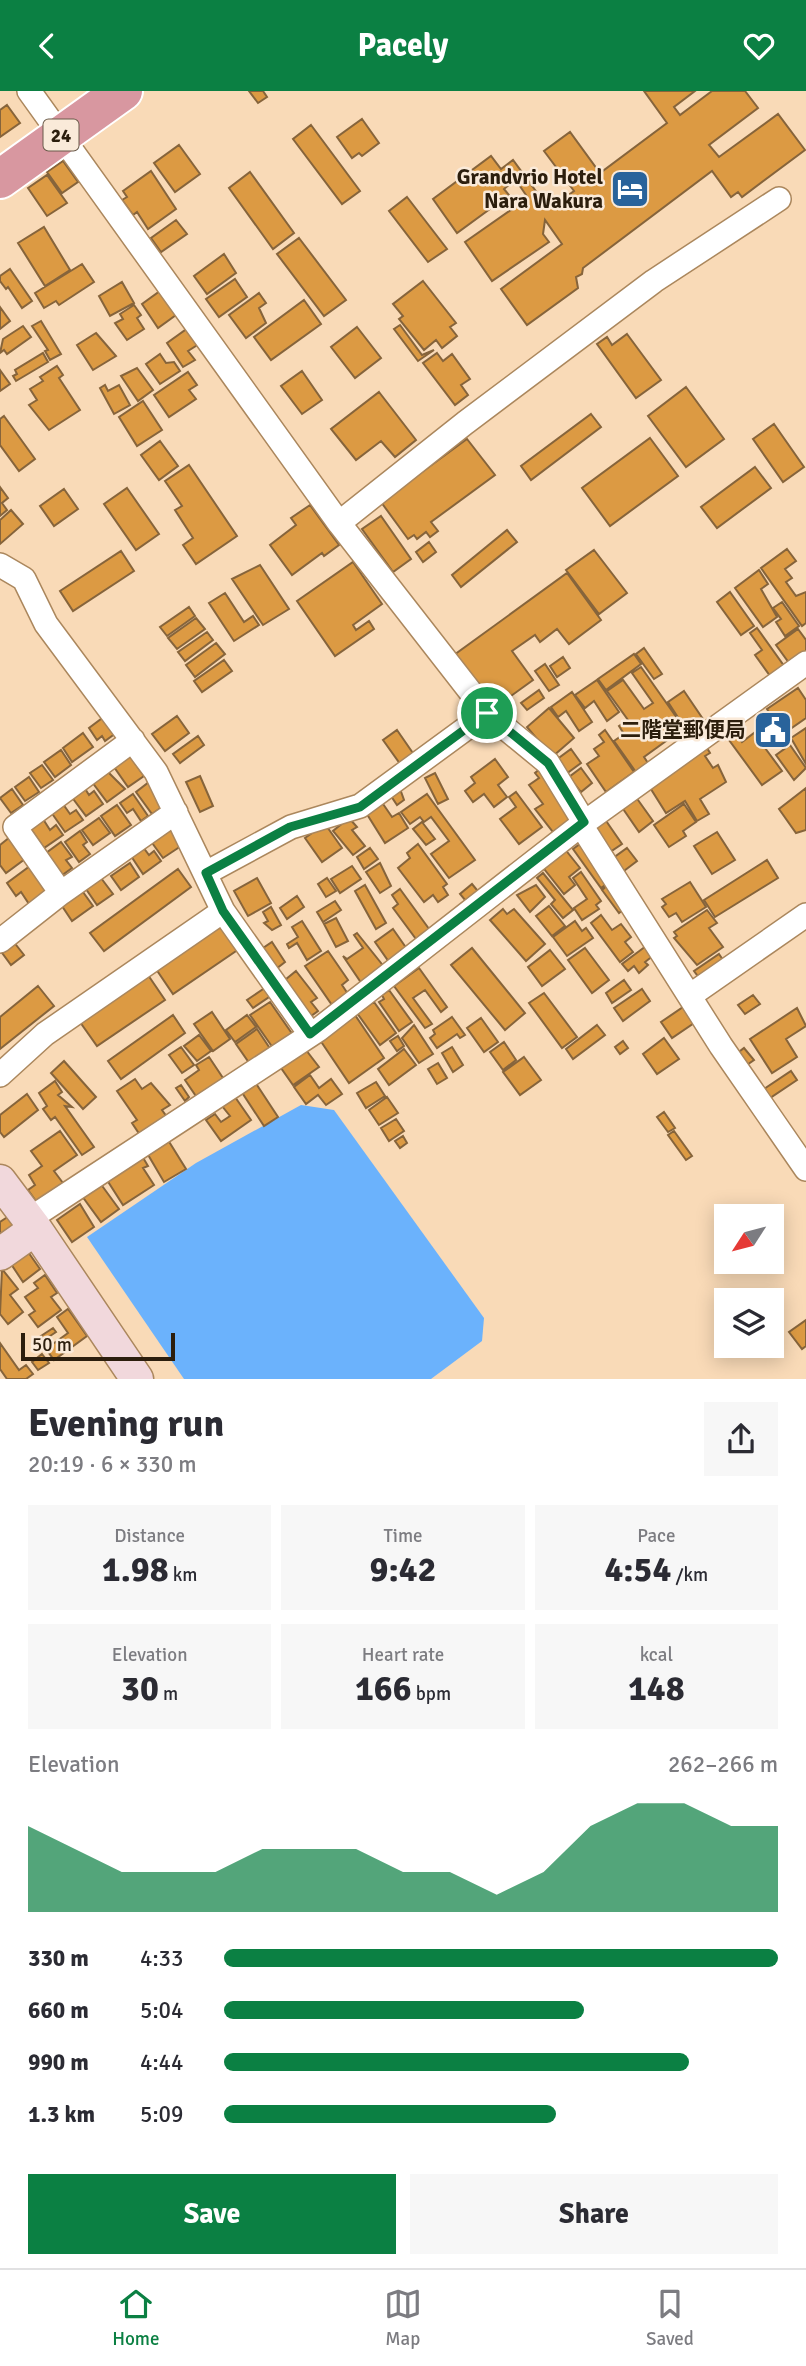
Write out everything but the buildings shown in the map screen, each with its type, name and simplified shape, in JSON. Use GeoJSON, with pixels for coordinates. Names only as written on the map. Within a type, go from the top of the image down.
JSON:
{"type":"FeatureCollection","features":[{"type":"Feature","properties":{"kind":"highway","name":"24"},"geometry":{"type":"LineString","coordinates":[[0,179],[122,91]]}},
{"type":"Feature","properties":{"kind":"main road"},"geometry":{"type":"LineString","coordinates":[[0,1181],[33,1225],[136,1379]]}},
{"type":"Feature","properties":{"kind":"main road"},"geometry":{"type":"LineString","coordinates":[[0,1254],[24,1237],[33,1225]]}},
{"type":"Feature","properties":{"kind":"street"},"geometry":{"type":"LineString","coordinates":[[29,91],[339,523],[487,713],[548,763],[721,1046],[806,1169]]}},
{"type":"Feature","properties":{"kind":"street"},"geometry":{"type":"LineString","coordinates":[[339,523],[465,423],[654,281],[779,199]]}},
{"type":"Feature","properties":{"kind":"street"},"geometry":{"type":"LineString","coordinates":[[0,565],[24,579],[46,624],[156,772],[223,911],[310,1034]]}},
{"type":"Feature","properties":{"kind":"street"},"geometry":{"type":"LineString","coordinates":[[33,1225],[40,1212],[310,1034],[583,824],[806,663]]}},
{"type":"Feature","properties":{"kind":"street"},"geometry":{"type":"LineString","coordinates":[[206,873],[290,827],[360,807],[487,713]]}},
{"type":"Feature","properties":{"kind":"street"},"geometry":{"type":"LineString","coordinates":[[61,893],[15,827],[133,740]]}},
{"type":"Feature","properties":{"kind":"street"},"geometry":{"type":"LineString","coordinates":[[0,941],[61,893],[176,812]]}},
{"type":"Feature","properties":{"kind":"street"},"geometry":{"type":"LineString","coordinates":[[0,1075],[45,1034],[223,911]]}},
{"type":"Feature","properties":{"kind":"street"},"geometry":{"type":"LineString","coordinates":[[691,995],[806,915]]}},
{"type":"Feature","properties":{"kind":"water"},"geometry":{"type":"Polygon","coordinates":[[[301,1105],[334,1110],[484,1318],[482,1341],[431,1379],[184,1379],[87,1237],[196,1163],[301,1105]]]}},
{"type":"Feature","properties":{"kind":"place","name":"Grandvrio Hotel Nara Wakura"},"geometry":{"type":"Point","coordinates":[630,189]}},
{"type":"Feature","properties":{"kind":"place","name":"二階堂郵便局"},"geometry":{"type":"Point","coordinates":[773,730]}},
{"type":"Feature","properties":{"kind":"route"},"geometry":{"type":"LineString","coordinates":[[487,713],[548,763],[584,822],[310,1034],[223,911],[206,873],[290,827],[360,807],[487,713]]}}]}
